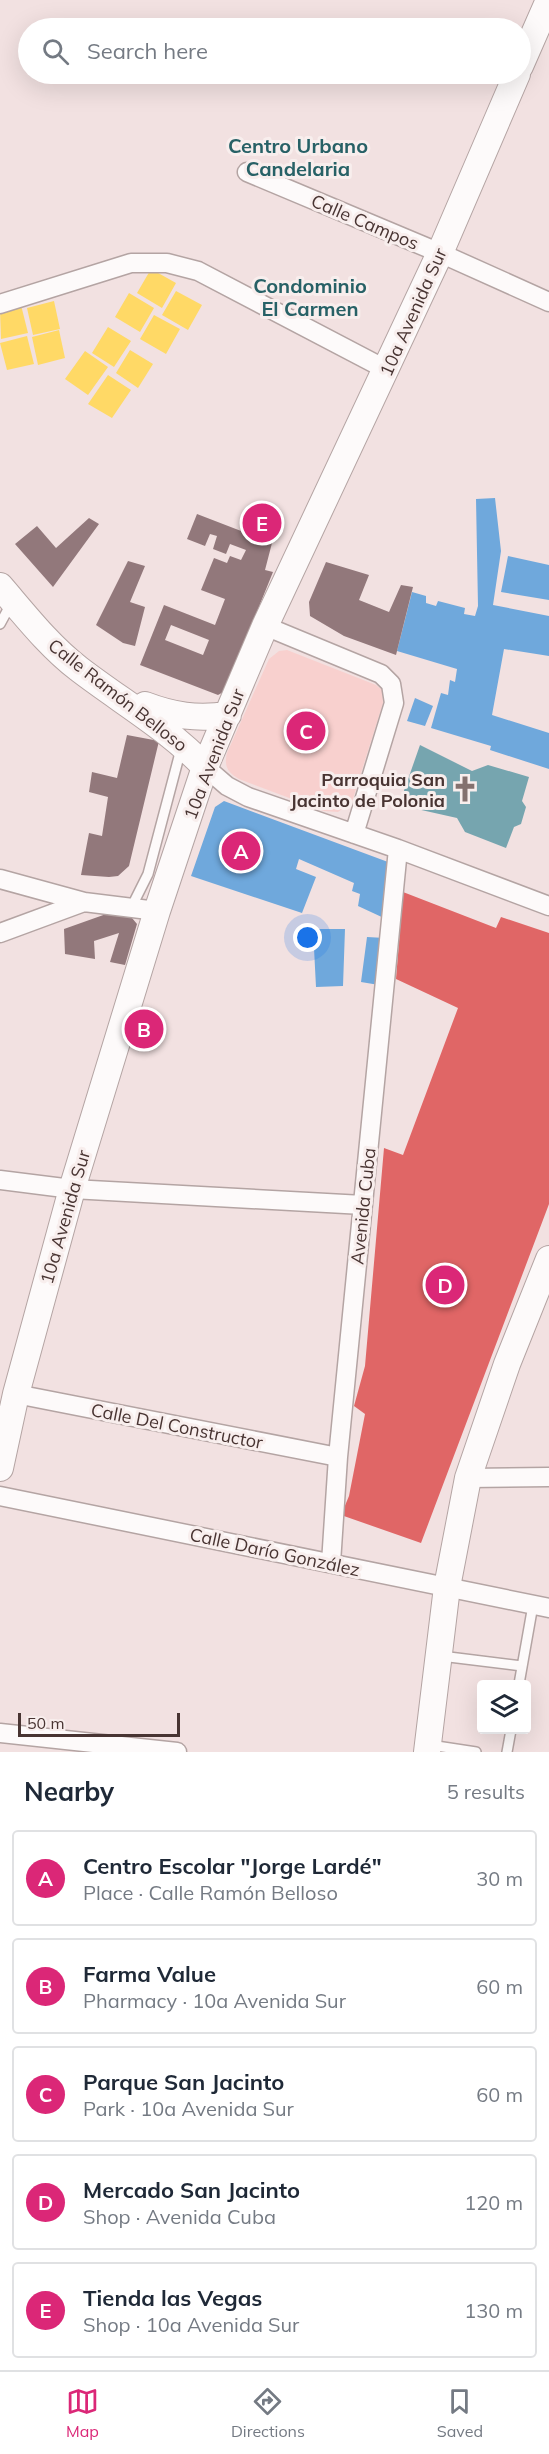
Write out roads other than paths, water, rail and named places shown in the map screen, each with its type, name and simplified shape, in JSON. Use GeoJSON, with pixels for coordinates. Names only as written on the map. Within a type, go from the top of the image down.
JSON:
{"type":"FeatureCollection","features":[{"type":"Feature","properties":{"kind":"main road"},"geometry":{"type":"LineString","coordinates":[[531,41],[549,0]]}},
{"type":"Feature","properties":{"kind":"main road","name":"10a Avenida Sur"},"geometry":{"type":"LineString","coordinates":[[0,1468],[16,1394],[72,1189],[157,911],[205,767],[265,626],[387,370],[513,84]]}},
{"type":"Feature","properties":{"kind":"main road","name":"Calle Ramón Belloso"},"geometry":{"type":"LineString","coordinates":[[6,594],[48,642],[79,669],[182,744],[205,767]]}},
{"type":"Feature","properties":{"kind":"main road"},"geometry":{"type":"LineString","coordinates":[[116,694],[171,715],[191,718],[228,715]]}},
{"type":"Feature","properties":{"kind":"main road"},"geometry":{"type":"LineString","coordinates":[[427,1748],[447,1587],[468,1479],[507,1364],[549,1259]]}},
{"type":"Feature","properties":{"kind":"street","name":"Calle Campos"},"geometry":{"type":"LineString","coordinates":[[247,172],[440,253],[549,302]]}},
{"type":"Feature","properties":{"kind":"street"},"geometry":{"type":"LineString","coordinates":[[0,304],[131,263],[167,263],[198,271],[387,370]]}},
{"type":"Feature","properties":{"kind":"street"},"geometry":{"type":"LineString","coordinates":[[265,626],[381,674],[391,684],[393,703],[354,834]]}},
{"type":"Feature","properties":{"kind":"street","name":"Calle Ramón Belloso"},"geometry":{"type":"LineString","coordinates":[[205,767],[227,786],[248,797],[398,849],[549,906]]}},
{"type":"Feature","properties":{"kind":"street","name":"Avenida Cuba"},"geometry":{"type":"LineString","coordinates":[[331,1563],[338,1457],[398,849]]}},
{"type":"Feature","properties":{"kind":"street"},"geometry":{"type":"LineString","coordinates":[[0,879],[84,902],[132,906],[157,911]]}},
{"type":"Feature","properties":{"kind":"street"},"geometry":{"type":"LineString","coordinates":[[0,933],[84,902]]}},
{"type":"Feature","properties":{"kind":"street"},"geometry":{"type":"LineString","coordinates":[[0,1180],[72,1189],[363,1205]]}},
{"type":"Feature","properties":{"kind":"street","name":"Calle Del Constructor"},"geometry":{"type":"LineString","coordinates":[[16,1394],[338,1457]]}},
{"type":"Feature","properties":{"kind":"street"},"geometry":{"type":"LineString","coordinates":[[468,1479],[549,1477]]}},
{"type":"Feature","properties":{"kind":"street","name":"Calle Darío González"},"geometry":{"type":"LineString","coordinates":[[0,1496],[541,1606]]}},
{"type":"Feature","properties":{"kind":"street"},"geometry":{"type":"LineString","coordinates":[[0,1733],[115,1748],[177,1752]]}},
{"type":"Feature","properties":{"kind":"lane"},"geometry":{"type":"LineString","coordinates":[[0,624],[6,594]]}},
{"type":"Feature","properties":{"kind":"lane","name":"10a Avenida Sur"},"geometry":{"type":"LineString","coordinates":[[132,906],[148,874],[182,744]]}},
{"type":"Feature","properties":{"kind":"lane"},"geometry":{"type":"LineString","coordinates":[[520,1680],[541,1606]]}},
{"type":"Feature","properties":{"kind":"lane"},"geometry":{"type":"LineString","coordinates":[[438,1656],[522,1666]]}},
{"type":"Feature","properties":{"kind":"lane"},"geometry":{"type":"LineString","coordinates":[[507,1752],[510,1734]]}},
{"type":"Feature","properties":{"kind":"lane"},"geometry":{"type":"LineString","coordinates":[[427,1748],[476,1752]]}},
{"type":"Feature","properties":{"kind":"place","name":"Tienda las Vegas"},"geometry":{"type":"Point","coordinates":[262,523]}},
{"type":"Feature","properties":{"kind":"place","name":"Parque San Jacinto"},"geometry":{"type":"Point","coordinates":[306,731]}},
{"type":"Feature","properties":{"kind":"place","name":"Parroquia San Jacinto de Polonia"},"geometry":{"type":"Point","coordinates":[465,789]}},
{"type":"Feature","properties":{"kind":"place","name":"Centro Escolar \"Jorge Lardé\""},"geometry":{"type":"Point","coordinates":[241,851]}},
{"type":"Feature","properties":{"kind":"place","name":"Farma Value"},"geometry":{"type":"Point","coordinates":[144,1029]}},
{"type":"Feature","properties":{"kind":"place","name":"Mercado San Jacinto"},"geometry":{"type":"Point","coordinates":[445,1285]}},
{"type":"Feature","properties":{"kind":"district","name":"Centro Urbano Candelaria"},"geometry":{"type":"Point","coordinates":[298,156]}},
{"type":"Feature","properties":{"kind":"district","name":"Condominio El Carmen"},"geometry":{"type":"Point","coordinates":[310,296]}}]}
